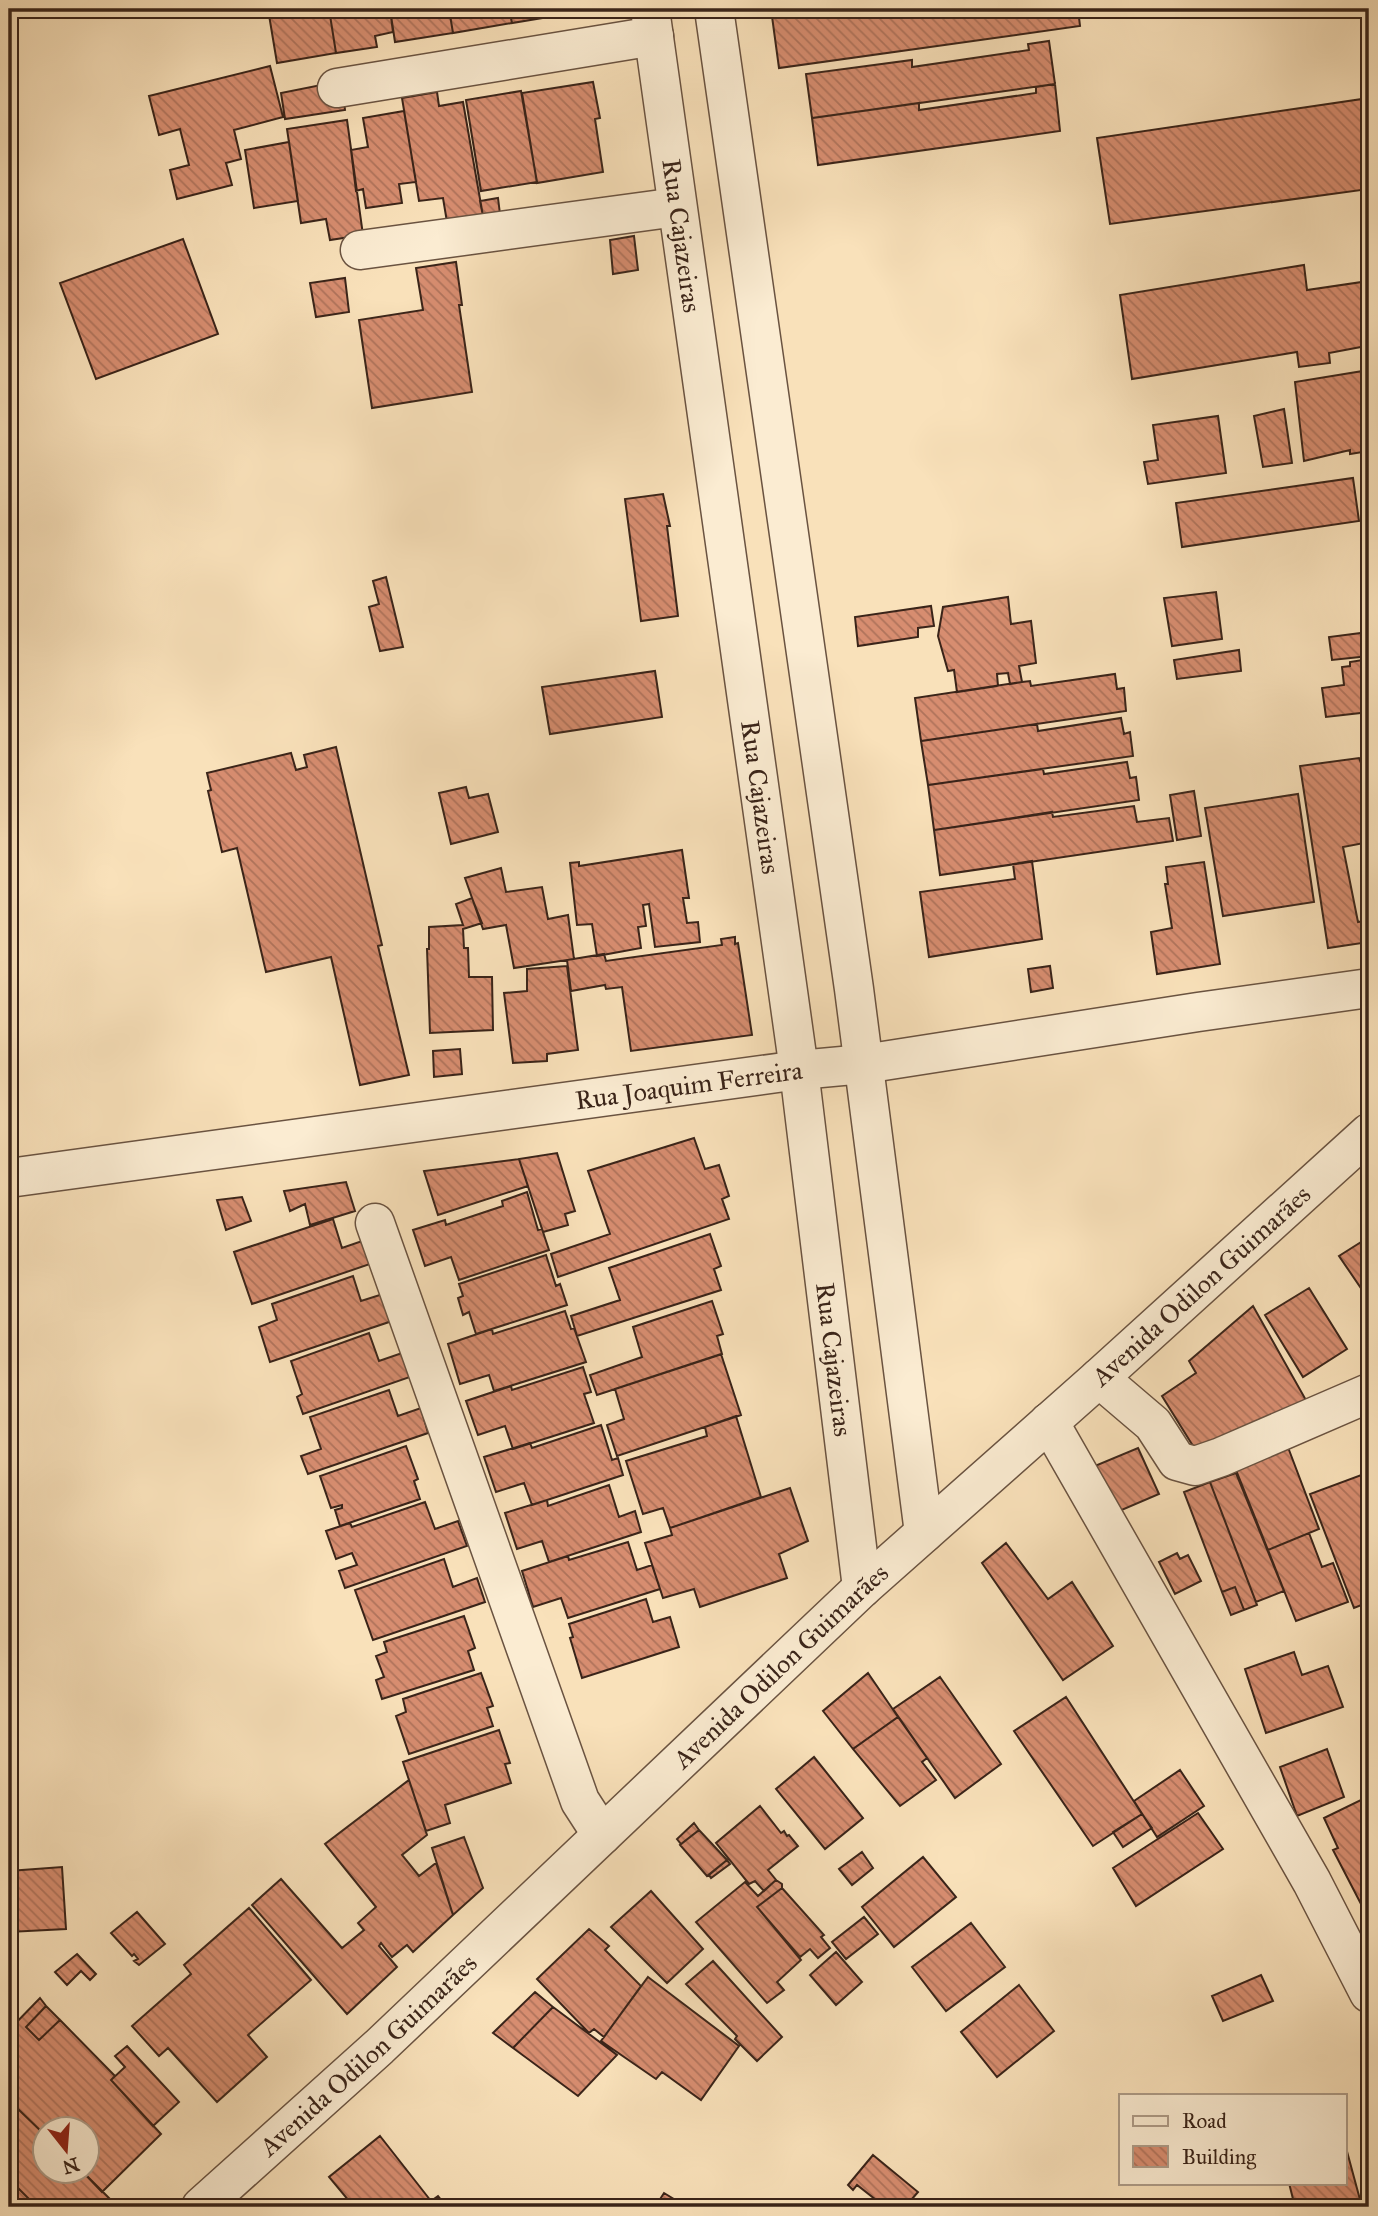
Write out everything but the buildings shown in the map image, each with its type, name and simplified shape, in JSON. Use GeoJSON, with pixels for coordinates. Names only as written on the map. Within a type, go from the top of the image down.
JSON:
{"type":"FeatureCollection","features":[{"type":"Feature","properties":{"kind":"street"},"geometry":{"type":"LineString","coordinates":[[714,9],[864,1064],[924,1533]]}},
{"type":"Feature","properties":{"kind":"street"},"geometry":{"type":"LineString","coordinates":[[337,88],[652,22]]}},
{"type":"Feature","properties":{"kind":"street","name":"Rua Cajazeiras"},"geometry":{"type":"LineString","coordinates":[[652,22],[799,1070],[862,1588]]}},
{"type":"Feature","properties":{"kind":"street"},"geometry":{"type":"LineString","coordinates":[[360,250],[677,207]]}},
{"type":"Feature","properties":{"kind":"street","name":"Rua Joaquim Ferreira"},"geometry":{"type":"LineString","coordinates":[[9,1178],[799,1070],[864,1064],[1369,988]]}},
{"type":"Feature","properties":{"kind":"street","name":"Avenida Odilon Guimarães"},"geometry":{"type":"LineString","coordinates":[[201,2207],[379,2047],[862,1588],[1369,1133]]}},
{"type":"Feature","properties":{"kind":"street"},"geometry":{"type":"LineString","coordinates":[[375,1223],[580,1801],[601,1835]]}},
{"type":"Feature","properties":{"kind":"street"},"geometry":{"type":"LineString","coordinates":[[1099,1378],[1153,1424],[1177,1461],[1195,1466],[1369,1393]]}},
{"type":"Feature","properties":{"kind":"street"},"geometry":{"type":"LineString","coordinates":[[1049,1422],[1312,1882],[1369,1993]]}}]}
